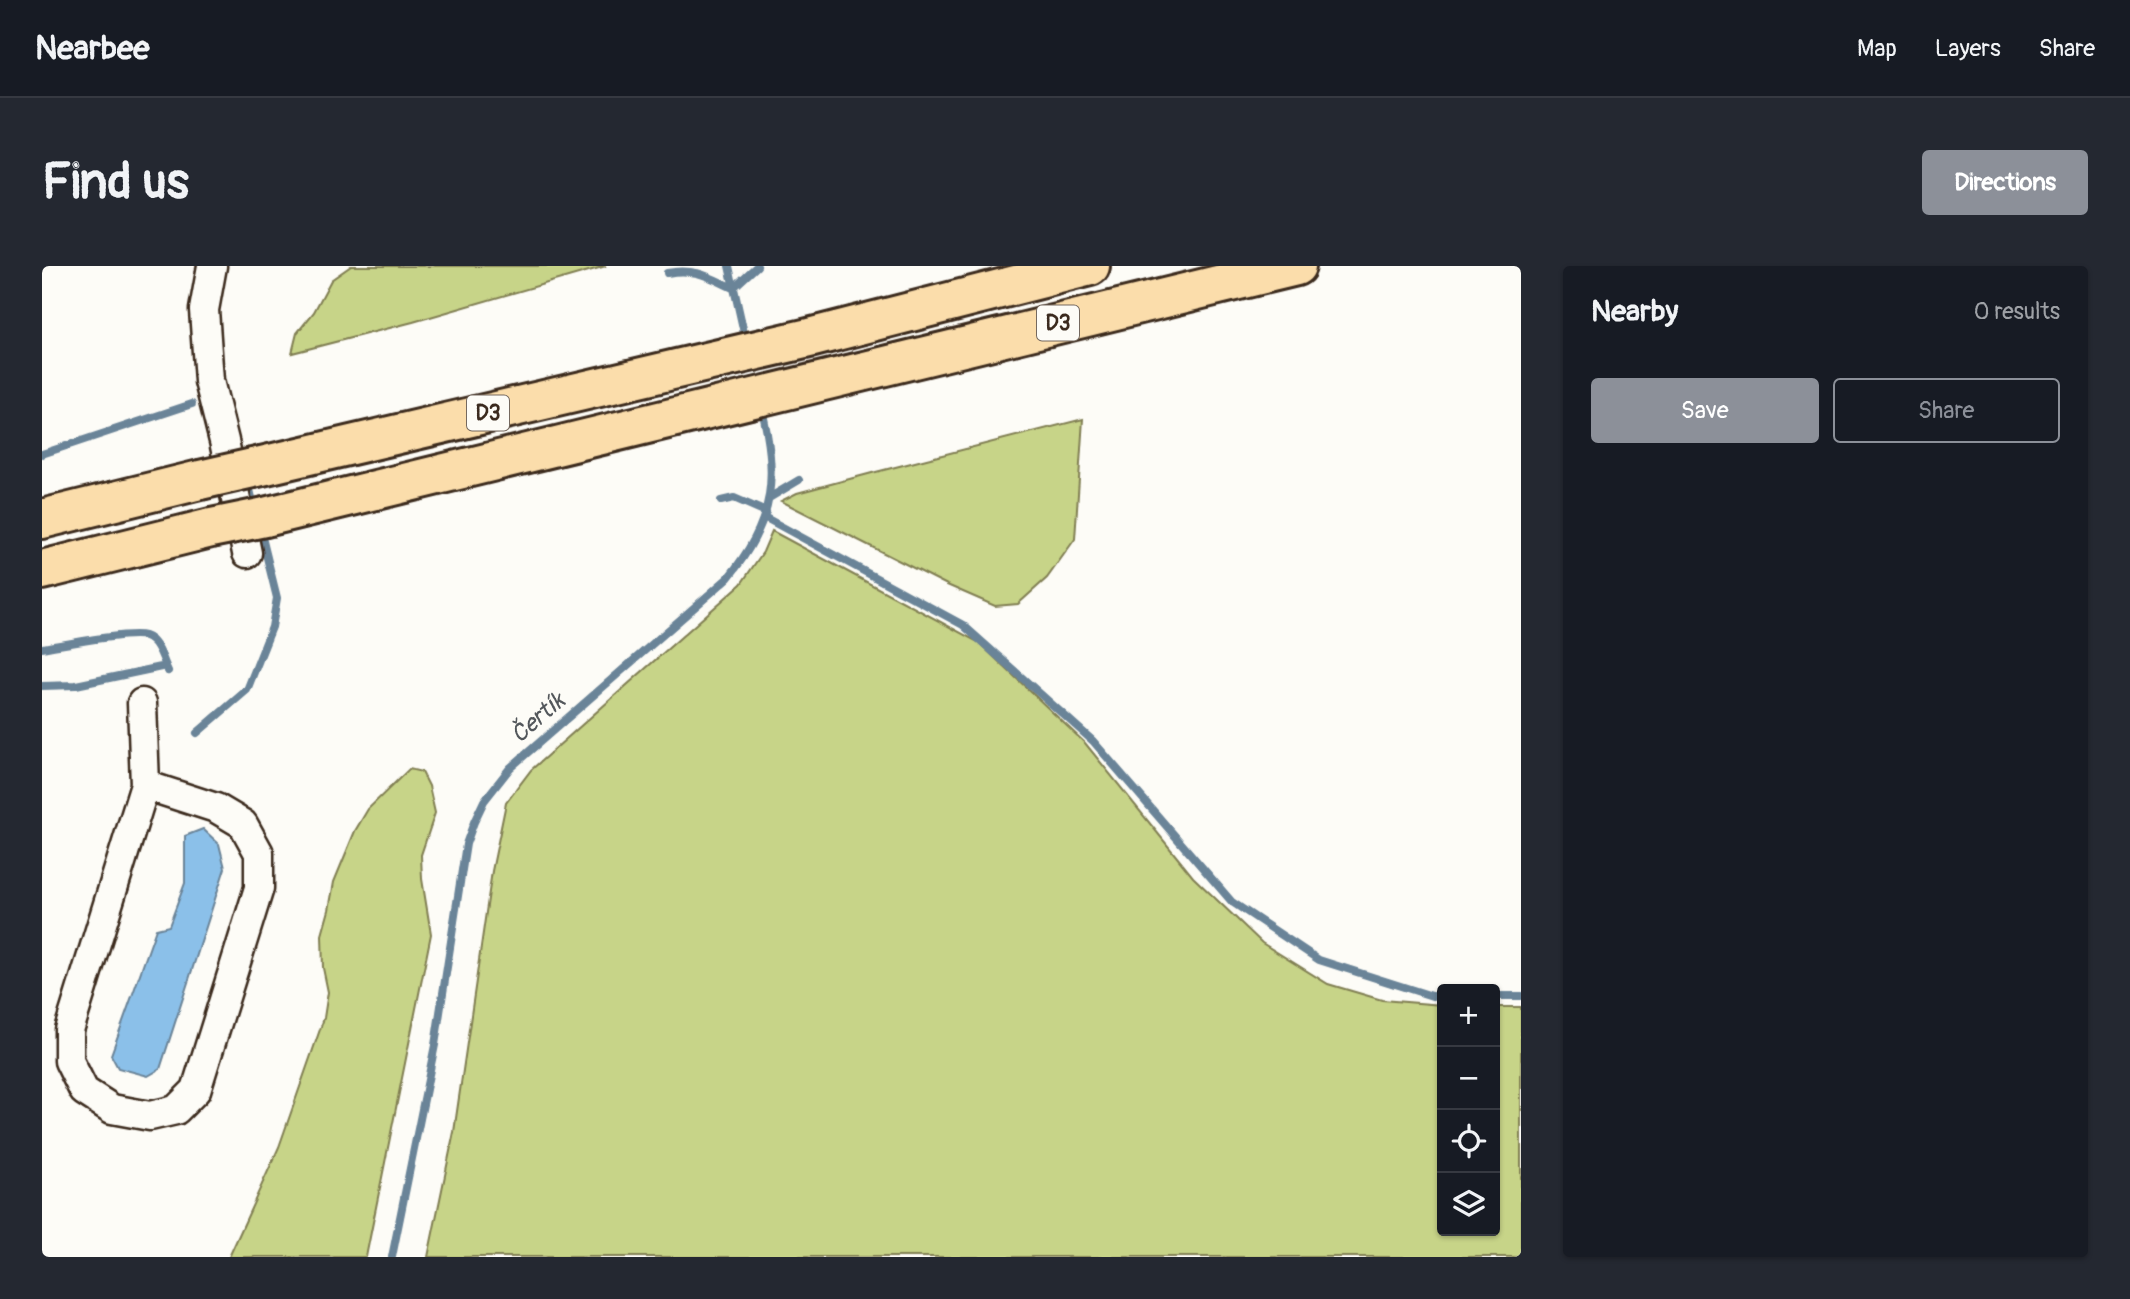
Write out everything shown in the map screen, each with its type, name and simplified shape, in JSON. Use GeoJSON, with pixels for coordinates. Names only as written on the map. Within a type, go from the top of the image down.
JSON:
{"type":"FeatureCollection","features":[{"type":"Feature","properties":{"kind":"highway","name":"D3"},"geometry":{"type":"LineString","coordinates":[[42,519],[809,338],[1090,266]]}},
{"type":"Feature","properties":{"kind":"highway","name":"D3"},"geometry":{"type":"LineString","coordinates":[[42,570],[1296,266]]}},
{"type":"Feature","properties":{"kind":"lane"},"geometry":{"type":"LineString","coordinates":[[212,266],[204,310],[209,381],[247,553]]}},
{"type":"Feature","properties":{"kind":"lane"},"geometry":{"type":"LineString","coordinates":[[142,702],[145,785],[69,1030],[69,1061],[84,1091],[112,1109],[150,1116],[176,1110],[196,1090],[258,888],[259,853],[243,824],[225,813],[145,785]]}},
{"type":"Feature","properties":{"kind":"green space"},"geometry":{"type":"Polygon","coordinates":[[[351,266],[606,266],[413,322],[292,353],[297,333],[314,312],[331,280],[351,266]]]}},
{"type":"Feature","properties":{"kind":"green space"},"geometry":{"type":"Polygon","coordinates":[[[1083,419],[1075,539],[1047,578],[1018,604],[995,606],[947,585],[781,501],[797,493],[1083,419]]]}},
{"type":"Feature","properties":{"kind":"green space"},"geometry":{"type":"Polygon","coordinates":[[[772,531],[978,642],[1085,743],[1193,877],[1262,943],[1328,984],[1382,1000],[1437,1005],[1437,1236],[1500,1236],[1500,1007],[1521,1007],[1521,1257],[428,1257],[454,1132],[492,871],[506,803],[531,770],[741,584],[763,552],[772,531]]]}},
{"type":"Feature","properties":{"kind":"green space"},"geometry":{"type":"Polygon","coordinates":[[[409,769],[422,772],[429,786],[435,813],[421,855],[431,934],[366,1257],[229,1257],[279,1147],[324,1018],[328,992],[323,968],[322,935],[334,882],[355,831],[368,809],[409,769]]]}},
{"type":"Feature","properties":{"kind":"water"},"geometry":{"type":"Polygon","coordinates":[[[203,829],[219,844],[225,868],[160,1069],[148,1076],[118,1068],[111,1055],[156,929],[169,926],[185,883],[185,836],[203,829]]]}},
{"type":"Feature","properties":{"kind":"waterway","name":"Čertík"},"geometry":{"type":"LineString","coordinates":[[729,266],[746,342]]}},
{"type":"Feature","properties":{"kind":"waterway"},"geometry":{"type":"LineString","coordinates":[[667,273],[693,272],[733,288],[757,266]]}},
{"type":"Feature","properties":{"kind":"waterway"},"geometry":{"type":"LineString","coordinates":[[42,454],[192,404]]}},
{"type":"Feature","properties":{"kind":"waterway","name":"Čertík"},"geometry":{"type":"LineString","coordinates":[[392,1257],[435,1045],[466,844],[474,822],[484,801],[510,768],[728,578],[744,557],[756,536],[769,496],[770,454],[761,405]]}},
{"type":"Feature","properties":{"kind":"waterway"},"geometry":{"type":"LineString","coordinates":[[247,478],[255,510]]}},
{"type":"Feature","properties":{"kind":"waterway"},"geometry":{"type":"LineString","coordinates":[[769,498],[799,480]]}},
{"type":"Feature","properties":{"kind":"waterway"},"geometry":{"type":"LineString","coordinates":[[721,501],[734,498],[766,512]]}},
{"type":"Feature","properties":{"kind":"waterway"},"geometry":{"type":"LineString","coordinates":[[764,517],[963,625],[1093,741],[1232,902],[1319,960],[1437,996]]}},
{"type":"Feature","properties":{"kind":"waterway"},"geometry":{"type":"LineString","coordinates":[[197,733],[247,690],[272,627],[277,598],[260,529]]}},
{"type":"Feature","properties":{"kind":"waterway"},"geometry":{"type":"LineString","coordinates":[[42,648],[111,637],[145,636],[157,646],[168,671]]}},
{"type":"Feature","properties":{"kind":"waterway"},"geometry":{"type":"LineString","coordinates":[[42,686],[76,685],[166,666]]}},
{"type":"Feature","properties":{"kind":"waterway"},"geometry":{"type":"LineString","coordinates":[[1500,996],[1521,996]]}}]}
